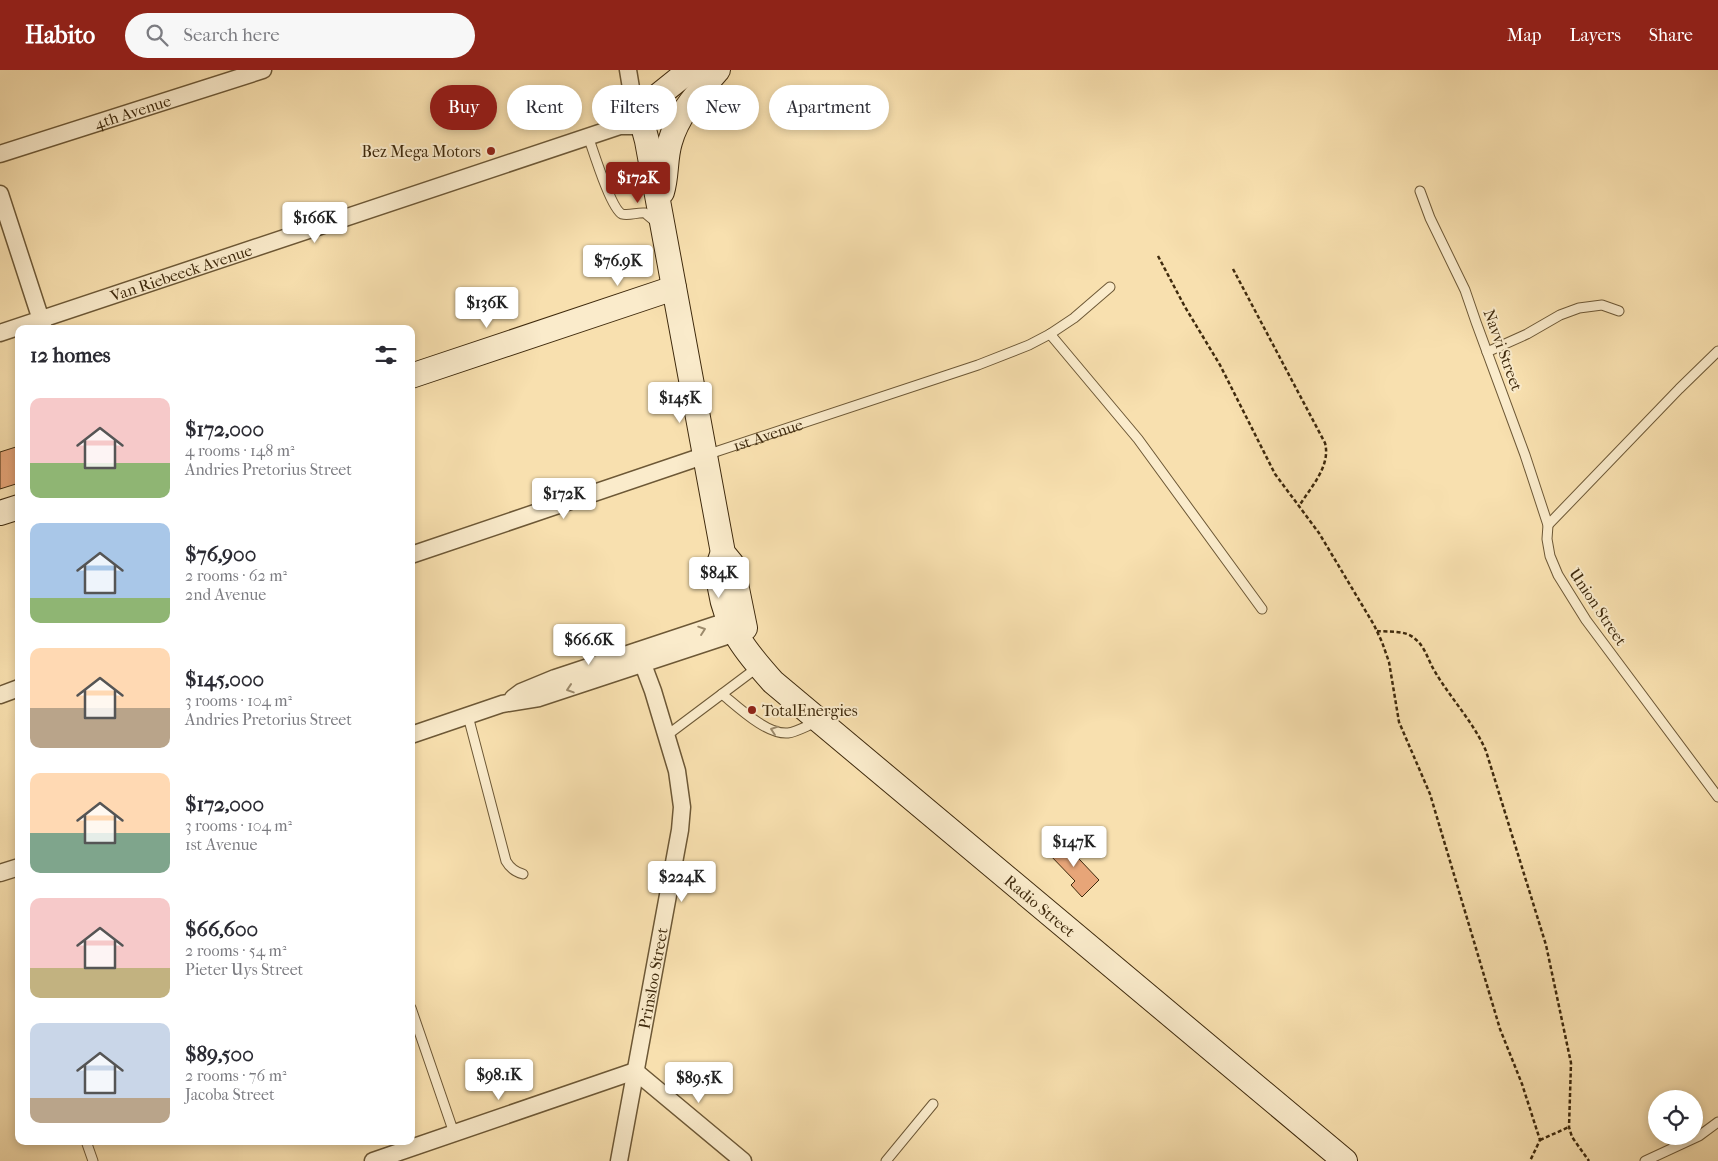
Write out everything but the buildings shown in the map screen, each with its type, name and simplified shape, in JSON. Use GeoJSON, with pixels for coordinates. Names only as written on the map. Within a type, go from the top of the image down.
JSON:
{"type":"FeatureCollection","features":[{"type":"Feature","properties":{"kind":"street","name":"4th Avenue"},"geometry":{"type":"LineString","coordinates":[[0,154],[264,70]]}},
{"type":"Feature","properties":{"kind":"street"},"geometry":{"type":"LineString","coordinates":[[628,70],[630,85]]}},
{"type":"Feature","properties":{"kind":"street"},"geometry":{"type":"LineString","coordinates":[[675,85],[690,70]]}},
{"type":"Feature","properties":{"kind":"street"},"geometry":{"type":"LineString","coordinates":[[677,102],[716,70]]}},
{"type":"Feature","properties":{"kind":"street"},"geometry":{"type":"LineString","coordinates":[[660,218],[670,142],[674,129],[687,106],[716,70]]}},
{"type":"Feature","properties":{"kind":"street","name":"Van Riebeeck Avenue"},"geometry":{"type":"LineString","coordinates":[[42,324],[607,130]]}},
{"type":"Feature","properties":{"kind":"street"},"geometry":{"type":"LineString","coordinates":[[415,734],[502,704],[539,698],[640,658],[738,629],[732,564],[723,554],[643,130]]}},
{"type":"Feature","properties":{"kind":"street"},"geometry":{"type":"LineString","coordinates":[[0,194],[42,324]]}},
{"type":"Feature","properties":{"kind":"street"},"geometry":{"type":"LineString","coordinates":[[415,375],[674,288]]}},
{"type":"Feature","properties":{"kind":"street","name":"Van Riebeeck Avenue"},"geometry":{"type":"LineString","coordinates":[[0,333],[15,330]]}},
{"type":"Feature","properties":{"kind":"street","name":"1st Avenue"},"geometry":{"type":"LineString","coordinates":[[415,554],[706,456]]}},
{"type":"Feature","properties":{"kind":"street"},"geometry":{"type":"LineString","coordinates":[[0,514],[15,508]]}},
{"type":"Feature","properties":{"kind":"street","name":"Radio Street"},"geometry":{"type":"LineString","coordinates":[[738,629],[759,667],[773,682],[1345,1161]]}},
{"type":"Feature","properties":{"kind":"street","name":"Prinsloo Street"},"geometry":{"type":"LineString","coordinates":[[619,1161],[680,830],[682,807],[680,788],[666,736],[653,691],[640,658]]}},
{"type":"Feature","properties":{"kind":"street"},"geometry":{"type":"LineString","coordinates":[[0,695],[15,689]]}},
{"type":"Feature","properties":{"kind":"street"},"geometry":{"type":"LineString","coordinates":[[0,873],[15,868]]}},
{"type":"Feature","properties":{"kind":"street"},"geometry":{"type":"LineString","coordinates":[[373,1161],[635,1071],[743,1161]]}},
{"type":"Feature","properties":{"kind":"lane"},"geometry":{"type":"LineString","coordinates":[[588,136],[610,197],[617,210],[623,214],[645,213],[660,218]]}},
{"type":"Feature","properties":{"kind":"lane","name":"Navvi Street"},"geometry":{"type":"LineString","coordinates":[[1420,191],[1430,218],[1466,290],[1548,525]]}},
{"type":"Feature","properties":{"kind":"lane","name":"1st Avenue"},"geometry":{"type":"LineString","coordinates":[[706,456],[978,365],[1029,345],[1074,318],[1110,287]]}},
{"type":"Feature","properties":{"kind":"lane"},"geometry":{"type":"LineString","coordinates":[[1487,352],[1527,334],[1560,315],[1579,308],[1602,304],[1619,311]]}},
{"type":"Feature","properties":{"kind":"lane"},"geometry":{"type":"LineString","coordinates":[[1050,334],[1138,438],[1262,610]]}},
{"type":"Feature","properties":{"kind":"lane"},"geometry":{"type":"LineString","coordinates":[[1548,525],[1678,389],[1718,351]]}},
{"type":"Feature","properties":{"kind":"lane","name":"Union Street"},"geometry":{"type":"LineString","coordinates":[[1548,525],[1547,539],[1550,556],[1569,595],[1638,692],[1718,797]]}},
{"type":"Feature","properties":{"kind":"lane"},"geometry":{"type":"LineString","coordinates":[[666,736],[759,667]]}},
{"type":"Feature","properties":{"kind":"lane"},"geometry":{"type":"LineString","coordinates":[[722,694],[764,726],[776,732],[789,733],[820,721]]}},
{"type":"Feature","properties":{"kind":"lane"},"geometry":{"type":"LineString","coordinates":[[468,716],[506,862],[517,872],[523,874]]}},
{"type":"Feature","properties":{"kind":"lane"},"geometry":{"type":"LineString","coordinates":[[415,1020],[454,1133]]}},
{"type":"Feature","properties":{"kind":"lane"},"geometry":{"type":"LineString","coordinates":[[886,1161],[933,1104]]}},
{"type":"Feature","properties":{"kind":"lane"},"geometry":{"type":"LineString","coordinates":[[1645,1161],[1699,1136],[1718,1122]]}},
{"type":"Feature","properties":{"kind":"lane"},"geometry":{"type":"LineString","coordinates":[[87,1145],[93,1161]]}},
{"type":"Feature","properties":{"kind":"path"},"geometry":{"type":"LineString","coordinates":[[1158,256],[1220,365],[1275,474],[1318,533],[1377,631],[1388,662],[1399,722],[1430,794],[1500,1028],[1522,1084],[1540,1140]]}},
{"type":"Feature","properties":{"kind":"path"},"geometry":{"type":"LineString","coordinates":[[1233,269],[1325,443],[1327,451],[1324,466],[1299,506]]}},
{"type":"Feature","properties":{"kind":"path"},"geometry":{"type":"LineString","coordinates":[[1377,631],[1405,634],[1417,640],[1435,671],[1476,731],[1486,751],[1546,945],[1571,1063],[1569,1127],[1572,1137],[1589,1161]]}},
{"type":"Feature","properties":{"kind":"path"},"geometry":{"type":"LineString","coordinates":[[1530,1161],[1540,1140],[1569,1127]]}},
{"type":"Feature","properties":{"kind":"place","name":"Bez Mega Motors"},"geometry":{"type":"Point","coordinates":[491,151]}},
{"type":"Feature","properties":{"kind":"place","name":"TotalEnergies"},"geometry":{"type":"Point","coordinates":[752,710]}}]}
